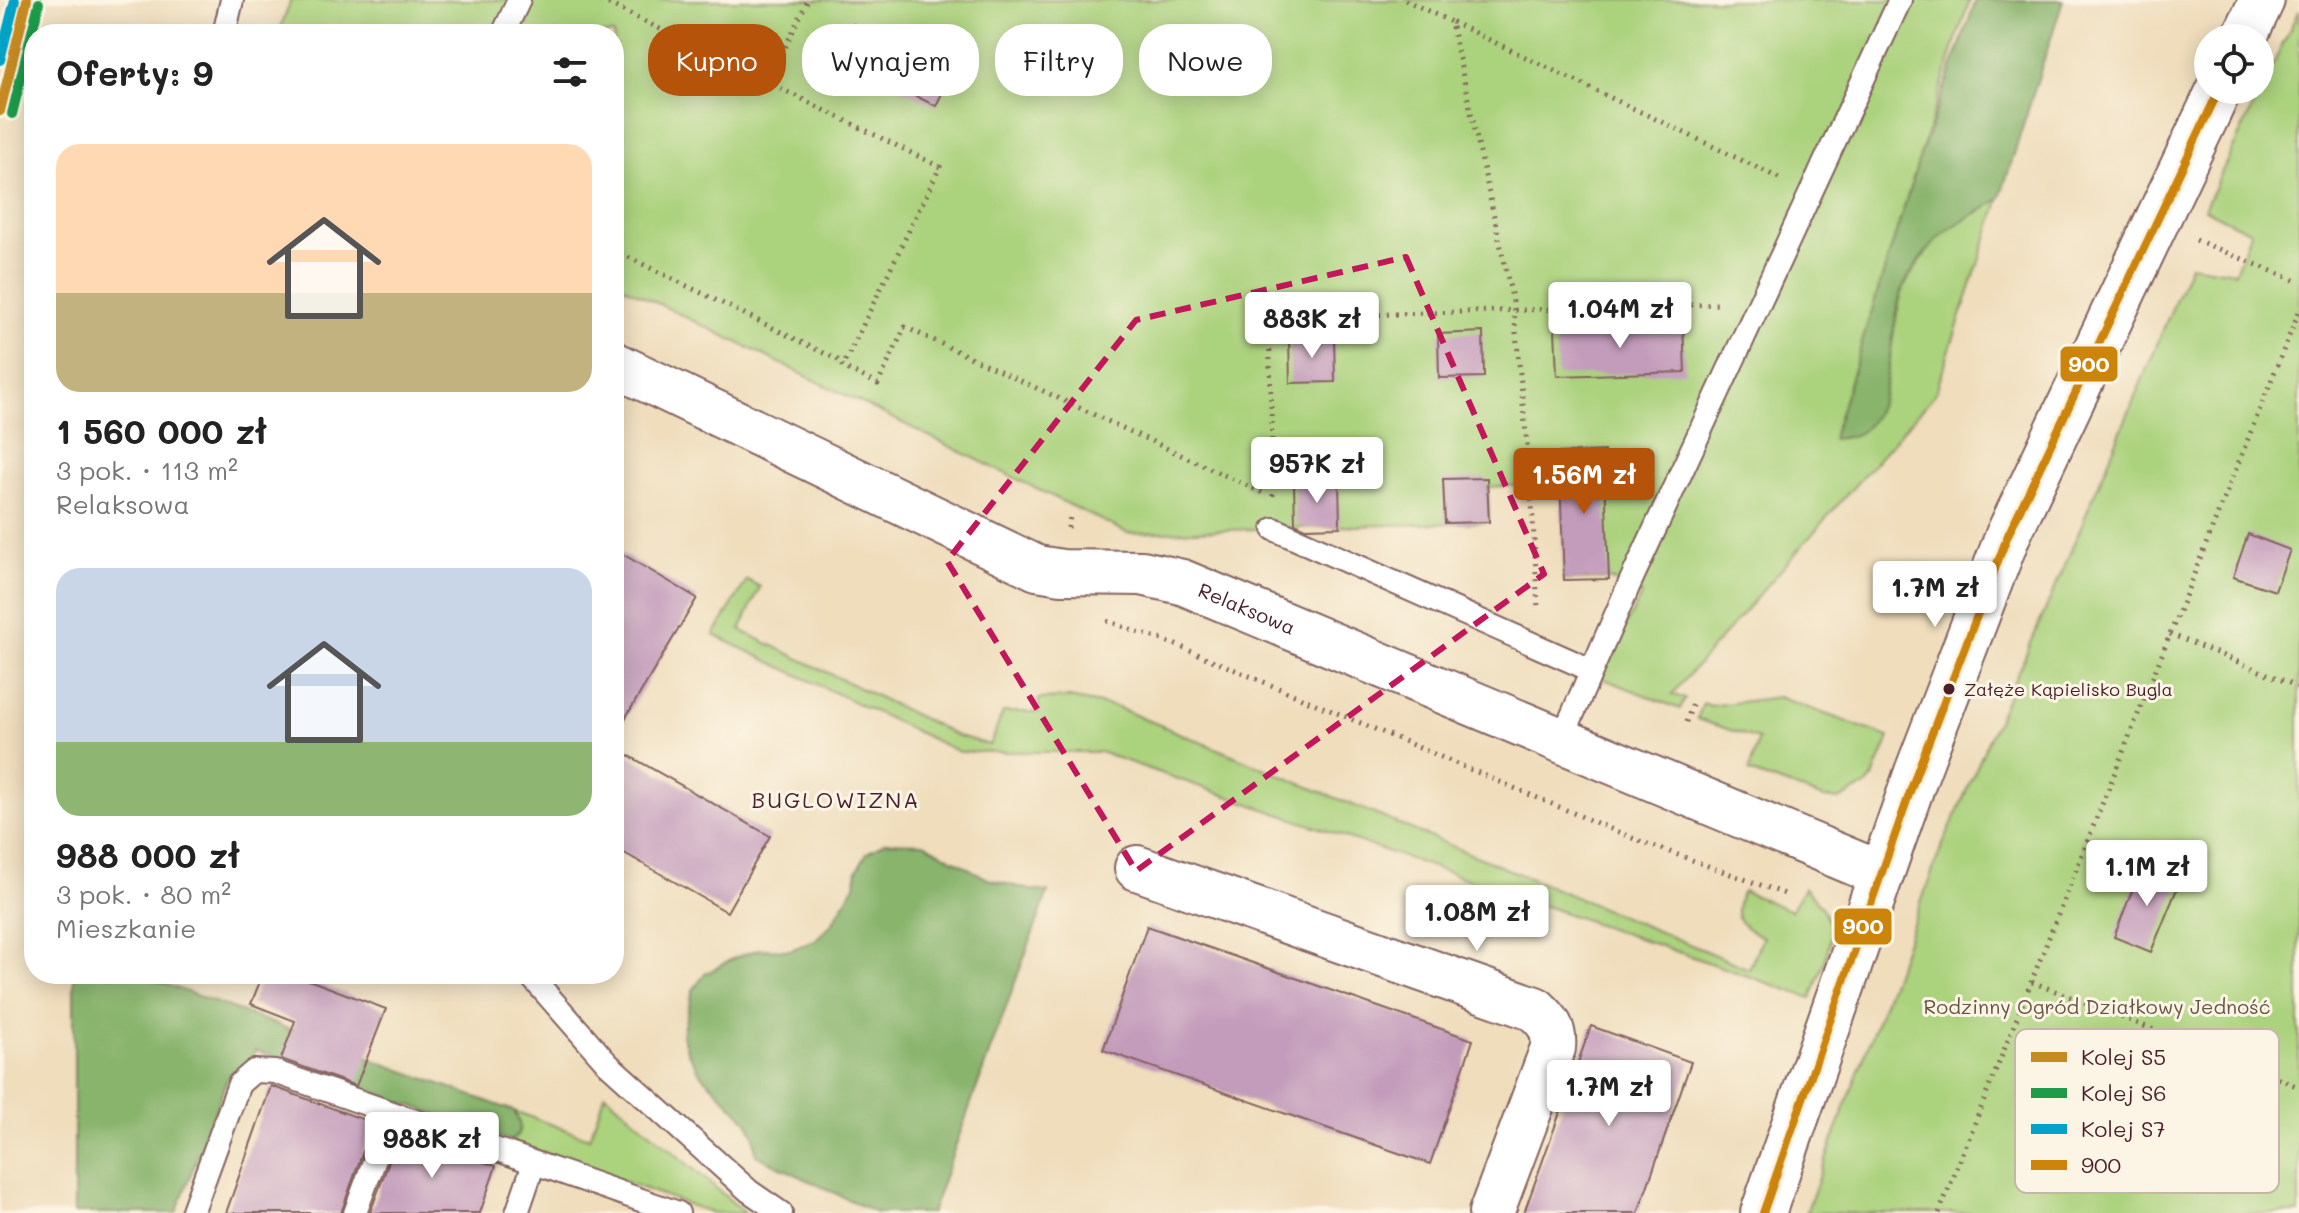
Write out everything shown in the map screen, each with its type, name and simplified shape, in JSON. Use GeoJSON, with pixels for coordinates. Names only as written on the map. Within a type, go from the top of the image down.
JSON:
{"type":"FeatureCollection","features":[{"type":"Feature","properties":{"kind":"street"},"geometry":{"type":"LineString","coordinates":[[2251,24],[2262,0]]}},
{"type":"Feature","properties":{"kind":"street"},"geometry":{"type":"LineString","coordinates":[[1763,1213],[1881,874],[2008,535],[2212,104]]}},
{"type":"Feature","properties":{"kind":"street","name":"Relaksowa"},"geometry":{"type":"LineString","coordinates":[[624,369],[1037,568],[1062,572],[1142,573],[1182,582],[1881,874]]}},
{"type":"Feature","properties":{"kind":"street"},"geometry":{"type":"LineString","coordinates":[[1137,868],[1535,1009],[1547,1019],[1554,1034],[1553,1048],[1491,1213]]}},
{"type":"Feature","properties":{"kind":"lane"},"geometry":{"type":"LineString","coordinates":[[226,24],[232,0]]}},
{"type":"Feature","properties":{"kind":"lane"},"geometry":{"type":"LineString","coordinates":[[508,24],[519,0]]}},
{"type":"Feature","properties":{"kind":"lane"},"geometry":{"type":"LineString","coordinates":[[1561,741],[1900,0]]}},
{"type":"Feature","properties":{"kind":"lane"},"geometry":{"type":"LineString","coordinates":[[1274,529],[1591,670]]}},
{"type":"Feature","properties":{"kind":"lane"},"geometry":{"type":"LineString","coordinates":[[538,984],[608,1064],[749,1191],[781,1213]]}},
{"type":"Feature","properties":{"kind":"lane"},"geometry":{"type":"LineString","coordinates":[[192,1213],[239,1084],[254,1071],[275,1072],[678,1213]]}},
{"type":"Feature","properties":{"kind":"lane"},"geometry":{"type":"LineString","coordinates":[[355,1213],[392,1113]]}},
{"type":"Feature","properties":{"kind":"lane"},"geometry":{"type":"LineString","coordinates":[[517,1213],[534,1163]]}},
{"type":"Feature","properties":{"kind":"path"},"geometry":{"type":"LineString","coordinates":[[601,0],[649,24]]}},
{"type":"Feature","properties":{"kind":"path"},"geometry":{"type":"LineString","coordinates":[[786,46],[808,0]]}},
{"type":"Feature","properties":{"kind":"path"},"geometry":{"type":"LineString","coordinates":[[1405,0],[1812,193]]}},
{"type":"Feature","properties":{"kind":"path"},"geometry":{"type":"LineString","coordinates":[[1451,22],[1514,310],[1531,485],[1540,647]]}},
{"type":"Feature","properties":{"kind":"path"},"geometry":{"type":"LineString","coordinates":[[786,92],[940,167],[843,367]]}},
{"type":"Feature","properties":{"kind":"path"},"geometry":{"type":"LineString","coordinates":[[2155,223],[2299,282]]}},
{"type":"Feature","properties":{"kind":"path"},"geometry":{"type":"LineString","coordinates":[[624,255],[840,361],[843,367],[878,384],[905,327],[1273,497],[1269,318],[1761,303]]}},
{"type":"Feature","properties":{"kind":"path"},"geometry":{"type":"LineString","coordinates":[[1939,1213],[2299,311]]}},
{"type":"Feature","properties":{"kind":"path"},"geometry":{"type":"LineString","coordinates":[[1097,620],[1174,644],[1637,840],[1785,894]]}},
{"type":"Feature","properties":{"kind":"path"},"geometry":{"type":"LineString","coordinates":[[2170,634],[2299,687]]}},
{"type":"Feature","properties":{"kind":"path"},"geometry":{"type":"LineString","coordinates":[[1686,722],[1694,700]]}},
{"type":"Feature","properties":{"kind":"path"},"geometry":{"type":"LineString","coordinates":[[2031,982],[2151,1029]]}},
{"type":"Feature","properties":{"kind":"path"},"geometry":{"type":"LineString","coordinates":[[2279,1079],[2299,1087]]}},
{"type":"Feature","properties":{"kind":"highlighted area"},"geometry":{"type":"Polygon","coordinates":[[[1406,257],[1544,574],[1136,871],[947,561],[1136,320],[1406,257]]]}},
{"type":"Feature","properties":{"kind":"green space"},"geometry":{"type":"Polygon","coordinates":[[[291,0],[1970,0],[1833,438],[1867,424],[1876,412],[1883,396],[1902,293],[1922,259],[1948,230],[2000,198],[1935,394],[1672,694],[1685,699],[1680,709],[1599,677],[1642,594],[1609,579],[1564,580],[1563,483],[1488,487],[1489,522],[1127,533],[624,287],[624,24],[282,24],[291,0]]]}},
{"type":"Feature","properties":{"kind":"green space"},"geometry":{"type":"Polygon","coordinates":[[[1976,0],[2063,0],[2000,198],[1947,231],[1916,265],[1901,295],[1879,406],[1870,423],[1857,434],[1832,439],[1918,162],[1976,0]]]}},
{"type":"Feature","properties":{"kind":"green space","name":"Rodzinny Ogród Działkowy Jedność"},"geometry":{"type":"Polygon","coordinates":[[[2299,10],[2299,1213],[1806,1213],[1940,851],[2068,558],[2190,265],[2235,272],[2251,232],[2204,209],[2254,104],[2274,104],[2274,62],[2299,10]]]}},
{"type":"Feature","properties":{"kind":"green space"},"geometry":{"type":"Polygon","coordinates":[[[747,580],[760,587],[740,630],[958,736],[990,745],[1003,712],[1039,712],[1039,699],[1069,698],[1116,707],[1749,969],[1763,937],[1739,920],[1737,908],[1743,891],[1791,911],[1804,888],[1817,901],[1829,927],[1830,940],[1823,967],[1811,998],[1100,752],[959,752],[714,635],[747,580]]]}},
{"type":"Feature","properties":{"kind":"green space"},"geometry":{"type":"Polygon","coordinates":[[[1778,697],[1889,737],[1873,778],[1866,786],[1839,800],[1824,798],[1749,772],[1758,739],[1697,719],[1703,703],[1710,706],[1778,697]]]}},
{"type":"Feature","properties":{"kind":"green space"},"geometry":{"type":"Polygon","coordinates":[[[885,842],[924,843],[988,879],[1048,892],[931,1213],[876,1213],[756,1155],[754,1136],[748,1122],[701,1074],[688,1053],[682,1034],[693,990],[705,974],[759,949],[791,950],[815,940],[831,925],[855,885],[857,870],[867,853],[885,842]]]}},
{"type":"Feature","properties":{"kind":"green space"},"geometry":{"type":"Polygon","coordinates":[[[74,984],[165,984],[514,1111],[519,1124],[519,1131],[511,1141],[255,1050],[250,1066],[231,1073],[226,1082],[176,1213],[74,1213],[74,984]]]}},
{"type":"Feature","properties":{"kind":"green space"},"geometry":{"type":"Polygon","coordinates":[[[605,1094],[745,1213],[712,1213],[511,1141],[518,1135],[518,1120],[514,1111],[589,1138],[605,1094]]]}},
{"type":"Feature","properties":{"kind":"building"},"geometry":{"type":"Polygon","coordinates":[[[915,96],[941,96],[936,106],[915,96]]]}},
{"type":"Feature","properties":{"kind":"building"},"geometry":{"type":"Polygon","coordinates":[[[1683,324],[1685,372],[1557,376],[1555,328],[1683,324]]]}},
{"type":"Feature","properties":{"kind":"building"},"geometry":{"type":"Polygon","coordinates":[[[1483,332],[1484,377],[1439,378],[1438,334],[1483,332]]]}},
{"type":"Feature","properties":{"kind":"building"},"geometry":{"type":"Polygon","coordinates":[[[1334,337],[1335,382],[1290,383],[1289,339],[1334,337]]]}},
{"type":"Feature","properties":{"kind":"building"},"geometry":{"type":"Polygon","coordinates":[[[1604,451],[1609,579],[1564,580],[1559,453],[1604,451]]]}},
{"type":"Feature","properties":{"kind":"building"},"geometry":{"type":"Polygon","coordinates":[[[1487,478],[1489,522],[1445,523],[1443,479],[1487,478]]]}},
{"type":"Feature","properties":{"kind":"building"},"geometry":{"type":"Polygon","coordinates":[[[1339,482],[1340,527],[1306,528],[1295,523],[1294,484],[1339,482]]]}},
{"type":"Feature","properties":{"kind":"building"},"geometry":{"type":"Polygon","coordinates":[[[2248,534],[2290,550],[2275,591],[2233,577],[2248,534]]]}},
{"type":"Feature","properties":{"kind":"building"},"geometry":{"type":"Polygon","coordinates":[[[624,555],[697,598],[624,720],[624,555]]]}},
{"type":"Feature","properties":{"kind":"building"},"geometry":{"type":"Polygon","coordinates":[[[624,753],[770,836],[727,912],[624,853],[624,753]]]}},
{"type":"Feature","properties":{"kind":"building"},"geometry":{"type":"Polygon","coordinates":[[[2143,863],[2181,879],[2151,952],[2114,937],[2143,863]]]}},
{"type":"Feature","properties":{"kind":"building"},"geometry":{"type":"Polygon","coordinates":[[[1147,926],[1473,1040],[1430,1164],[1103,1050],[1147,926]]]}},
{"type":"Feature","properties":{"kind":"building"},"geometry":{"type":"Polygon","coordinates":[[[259,984],[320,984],[386,1009],[356,1086],[281,1059],[295,1021],[251,1004],[259,984]]]}},
{"type":"Feature","properties":{"kind":"building"},"geometry":{"type":"Polygon","coordinates":[[[1591,1026],[1691,1062],[1638,1213],[1524,1213],[1591,1026]]]}},
{"type":"Feature","properties":{"kind":"building"},"geometry":{"type":"Polygon","coordinates":[[[271,1086],[373,1123],[341,1213],[226,1213],[271,1086]]]}},
{"type":"Feature","properties":{"kind":"building"},"geometry":{"type":"Polygon","coordinates":[[[400,1132],[496,1166],[480,1213],[370,1213],[400,1132]]]}},
{"type":"Feature","properties":{"kind":"rail line","name":"S7"},"geometry":{"type":"LineString","coordinates":[[0,60],[15,0]]}},
{"type":"Feature","properties":{"kind":"rail line","name":"S5"},"geometry":{"type":"LineString","coordinates":[[0,111],[27,0]]}},
{"type":"Feature","properties":{"kind":"rail line","name":"S6"},"geometry":{"type":"LineString","coordinates":[[34,24],[39,3]]}},
{"type":"Feature","properties":{"kind":"rail line","name":"S6"},"geometry":{"type":"LineString","coordinates":[[12,114],[24,65]]}},
{"type":"Feature","properties":{"kind":"transit line","name":"900"},"geometry":{"type":"LineString","coordinates":[[1763,1213],[1917,772],[2008,535],[2212,104]]}},
{"type":"Feature","properties":{"kind":"place","name":"Załęże Kąpielisko Bugla"},"geometry":{"type":"Point","coordinates":[1949,689]}},
{"type":"Feature","properties":{"kind":"district","name":"BUGLOWIZNA"},"geometry":{"type":"Point","coordinates":[836,800]}}]}
